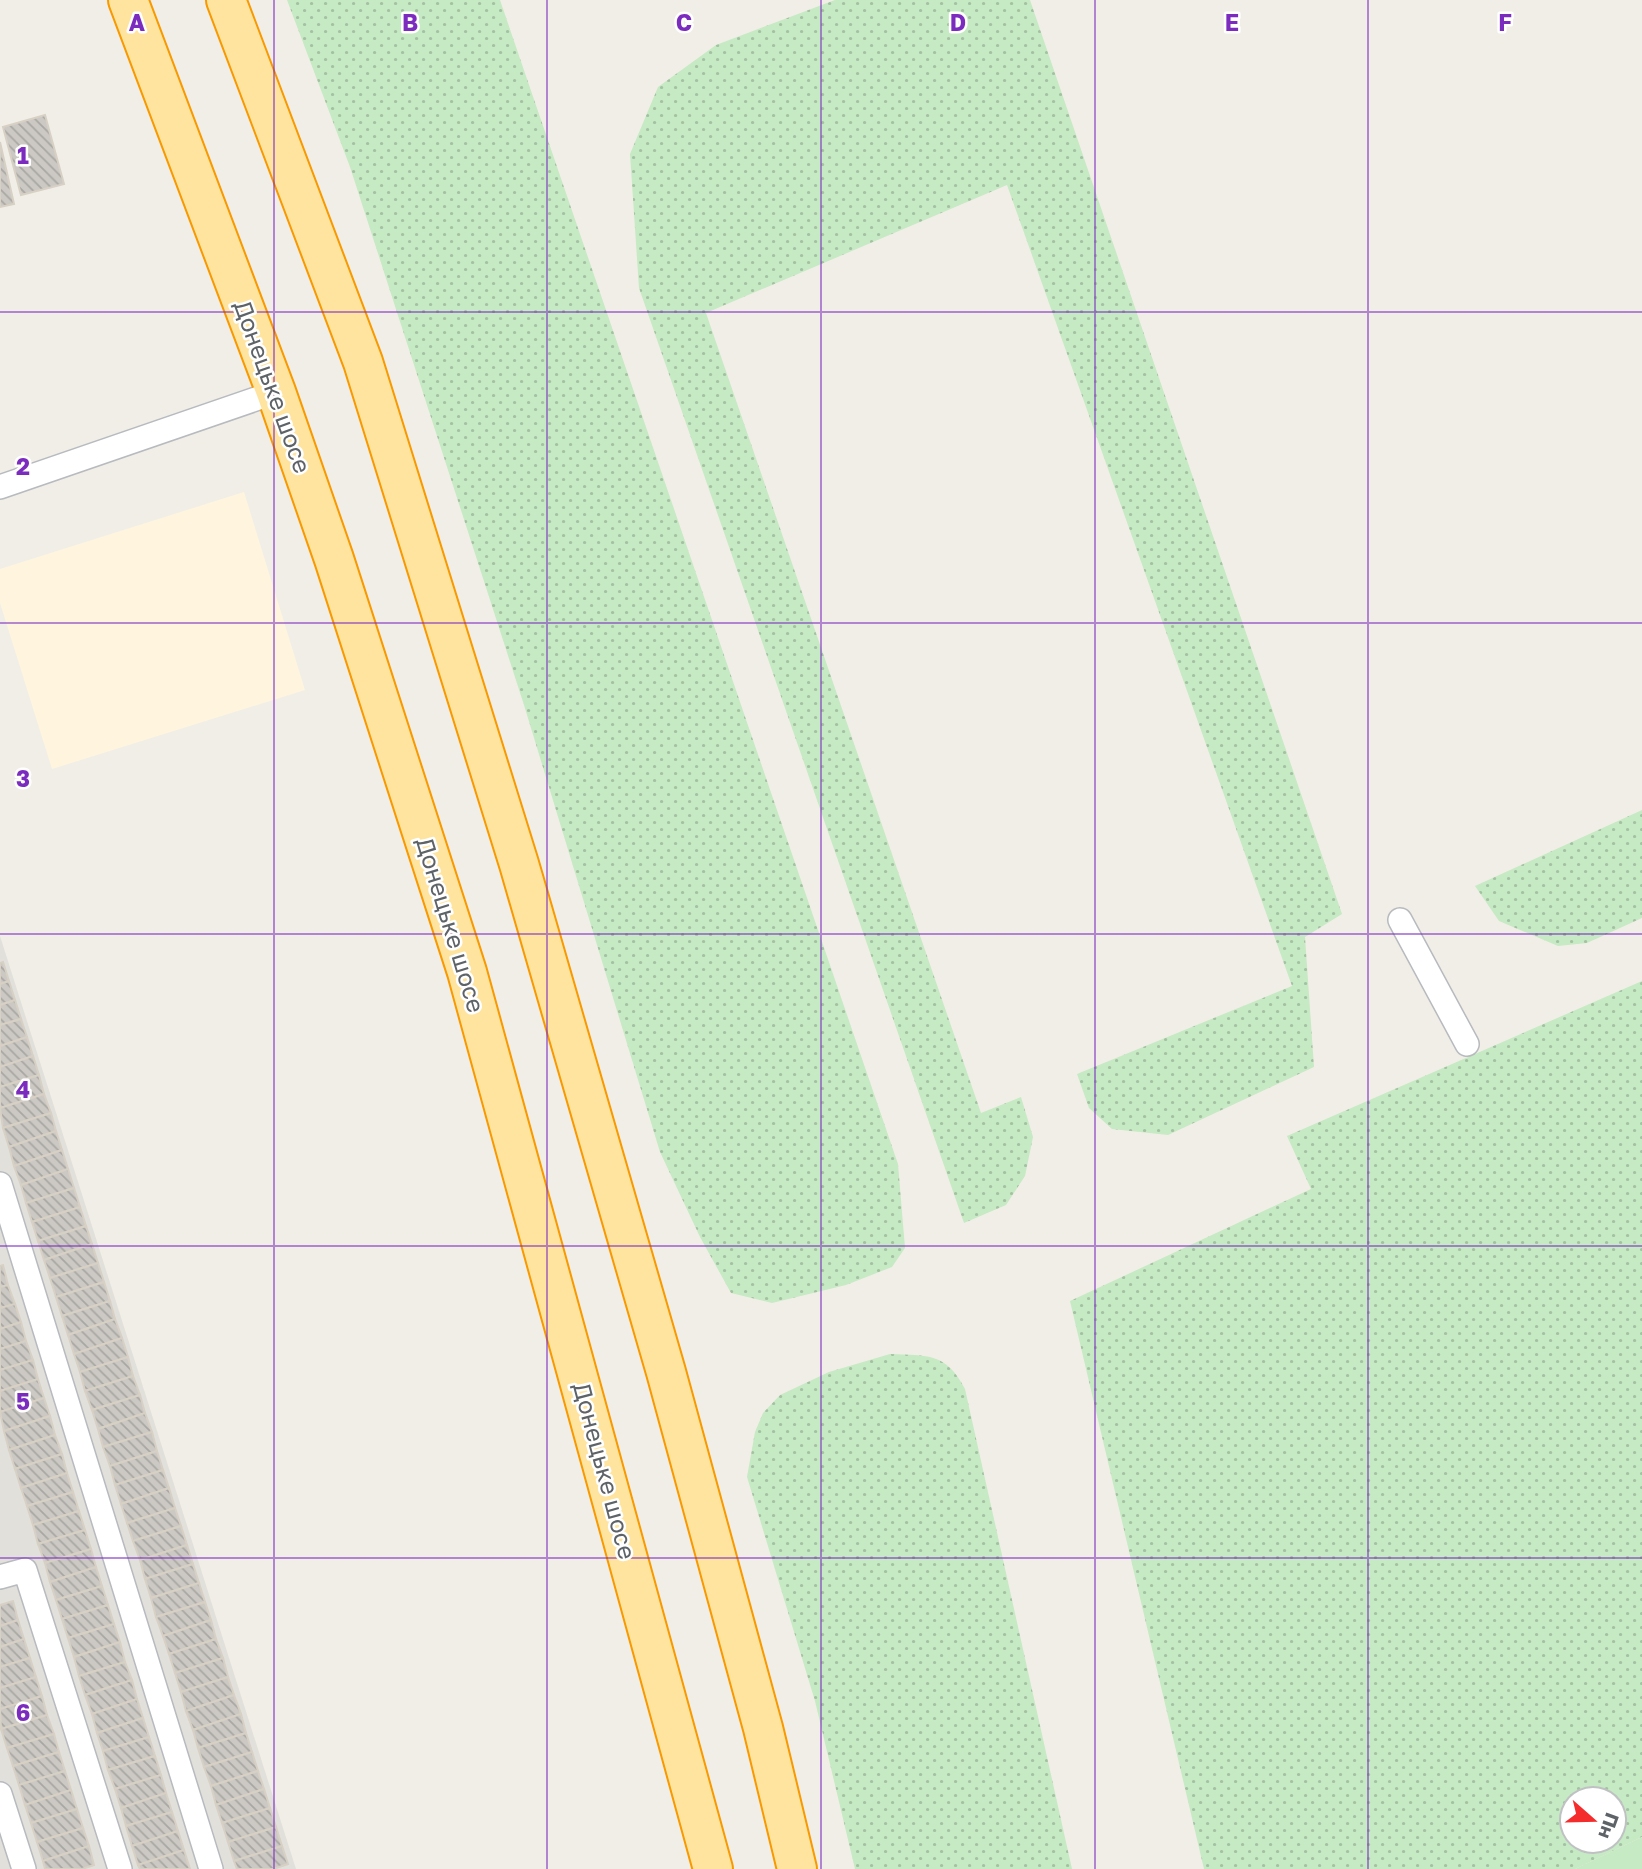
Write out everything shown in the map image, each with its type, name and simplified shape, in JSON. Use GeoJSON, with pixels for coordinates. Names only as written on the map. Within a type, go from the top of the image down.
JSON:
{"type":"FeatureCollection","features":[{"type":"Feature","properties":{"kind":"highway","name":"Донецьке шосе"},"geometry":{"type":"LineString","coordinates":[[128,0],[276,392],[334,559],[467,972],[713,1869]]}},
{"type":"Feature","properties":{"kind":"highway"},"geometry":{"type":"LineString","coordinates":[[226,0],[363,362],[515,850],[666,1372],[760,1715],[797,1869]]}},
{"type":"Feature","properties":{"kind":"lane"},"geometry":{"type":"LineString","coordinates":[[0,487],[276,392]]}},
{"type":"Feature","properties":{"kind":"lane"},"geometry":{"type":"LineString","coordinates":[[1400,920],[1467,1044]]}},
{"type":"Feature","properties":{"kind":"lane"},"geometry":{"type":"LineString","coordinates":[[0,1184],[211,1869]]}},
{"type":"Feature","properties":{"kind":"lane"},"geometry":{"type":"LineString","coordinates":[[0,1577],[25,1570],[120,1869]]}},
{"type":"Feature","properties":{"kind":"lane"},"geometry":{"type":"LineString","coordinates":[[0,1794],[24,1869]]}},
{"type":"Feature","properties":{"kind":"shaded area"},"geometry":{"type":"Polygon","coordinates":[[[244,492],[305,690],[52,769],[0,603],[0,569],[244,492]]]}},
{"type":"Feature","properties":{"kind":"shaded area"},"geometry":{"type":"Polygon","coordinates":[[[0,936],[296,1869],[0,1869],[0,936]]]}},
{"type":"Feature","properties":{"kind":"green space"},"geometry":{"type":"Polygon","coordinates":[[[287,0],[500,0],[898,1164],[905,1248],[892,1267],[846,1285],[772,1303],[731,1293],[700,1237],[660,1152],[524,705],[350,167],[287,0]]]}},
{"type":"Feature","properties":{"kind":"green space"},"geometry":{"type":"Polygon","coordinates":[[[835,0],[1030,0],[1342,914],[1305,937],[1314,1067],[1168,1135],[1112,1129],[1089,1108],[1077,1074],[1292,986],[1007,185],[706,313],[981,1113],[1021,1097],[1033,1137],[1025,1176],[1006,1205],[964,1223],[639,288],[630,154],[658,87],[716,45],[835,0]]]}},
{"type":"Feature","properties":{"kind":"green space"},"geometry":{"type":"Polygon","coordinates":[[[1642,810],[1642,918],[1587,943],[1558,946],[1499,921],[1475,886],[1642,810]]]}},
{"type":"Feature","properties":{"kind":"green space"},"geometry":{"type":"Polygon","coordinates":[[[1642,981],[1642,1837],[1628,1844],[1628,1785],[1558,1785],[1558,1855],[1604,1855],[1575,1869],[1204,1869],[1070,1301],[1311,1189],[1287,1136],[1642,981]]]}},
{"type":"Feature","properties":{"kind":"green space"},"geometry":{"type":"Polygon","coordinates":[[[890,1354],[935,1358],[951,1368],[965,1389],[1072,1869],[855,1869],[815,1701],[747,1477],[755,1432],[763,1413],[780,1395],[829,1372],[890,1354]]]}},
{"type":"Feature","properties":{"kind":"green space"},"geometry":{"type":"Polygon","coordinates":[[[1642,1837],[1642,1869],[1575,1869],[1604,1855],[1628,1855],[1628,1844],[1642,1837]]]}},
{"type":"Feature","properties":{"kind":"building"},"geometry":{"type":"Polygon","coordinates":[[[45,115],[64,184],[21,195],[3,127],[45,115]]]}},
{"type":"Feature","properties":{"kind":"building"},"geometry":{"type":"Polygon","coordinates":[[[0,142],[14,204],[0,207],[0,142]]]}},
{"type":"Feature","properties":{"kind":"building"},"geometry":{"type":"Polygon","coordinates":[[[3,962],[9,981],[0,984],[0,963],[3,962]]]}},
{"type":"Feature","properties":{"kind":"building"},"geometry":{"type":"Polygon","coordinates":[[[9,981],[15,1000],[0,1005],[0,984],[9,981]]]}},
{"type":"Feature","properties":{"kind":"building"},"geometry":{"type":"Polygon","coordinates":[[[15,1000],[21,1019],[0,1025],[0,1005],[15,1000]]]}},
{"type":"Feature","properties":{"kind":"building"},"geometry":{"type":"Polygon","coordinates":[[[21,1019],[27,1037],[0,1046],[0,1025],[21,1019]]]}},
{"type":"Feature","properties":{"kind":"building"},"geometry":{"type":"Polygon","coordinates":[[[27,1037],[33,1056],[0,1067],[0,1046],[27,1037]]]}},
{"type":"Feature","properties":{"kind":"building"},"geometry":{"type":"Polygon","coordinates":[[[33,1056],[39,1075],[0,1087],[0,1067],[33,1056]]]}},
{"type":"Feature","properties":{"kind":"building"},"geometry":{"type":"Polygon","coordinates":[[[39,1075],[44,1094],[0,1108],[0,1087],[39,1075]]]}},
{"type":"Feature","properties":{"kind":"building"},"geometry":{"type":"Polygon","coordinates":[[[44,1094],[51,1113],[3,1128],[0,1108],[44,1094]]]}},
{"type":"Feature","properties":{"kind":"building"},"geometry":{"type":"Polygon","coordinates":[[[51,1113],[56,1131],[9,1147],[3,1128],[51,1113]]]}},
{"type":"Feature","properties":{"kind":"building"},"geometry":{"type":"Polygon","coordinates":[[[56,1131],[62,1150],[14,1166],[9,1147],[56,1131]]]}},
{"type":"Feature","properties":{"kind":"building"},"geometry":{"type":"Polygon","coordinates":[[[62,1150],[68,1169],[21,1185],[14,1166],[62,1150]]]}},
{"type":"Feature","properties":{"kind":"building"},"geometry":{"type":"Polygon","coordinates":[[[68,1169],[74,1188],[26,1203],[21,1185],[68,1169]]]}},
{"type":"Feature","properties":{"kind":"building"},"geometry":{"type":"Polygon","coordinates":[[[74,1188],[80,1207],[32,1222],[26,1203],[74,1188]]]}},
{"type":"Feature","properties":{"kind":"building"},"geometry":{"type":"Polygon","coordinates":[[[80,1207],[86,1226],[38,1241],[32,1222],[80,1207]]]}},
{"type":"Feature","properties":{"kind":"building"},"geometry":{"type":"Polygon","coordinates":[[[86,1226],[92,1244],[44,1260],[38,1241],[86,1226]]]}},
{"type":"Feature","properties":{"kind":"building"},"geometry":{"type":"Polygon","coordinates":[[[92,1244],[98,1263],[50,1278],[44,1260],[92,1244]]]}},
{"type":"Feature","properties":{"kind":"building"},"geometry":{"type":"Polygon","coordinates":[[[98,1263],[104,1282],[56,1297],[50,1278],[98,1263]]]}},
{"type":"Feature","properties":{"kind":"building"},"geometry":{"type":"Polygon","coordinates":[[[3,1265],[8,1285],[0,1287],[0,1266],[3,1265]]]}},
{"type":"Feature","properties":{"kind":"building"},"geometry":{"type":"Polygon","coordinates":[[[104,1282],[110,1301],[62,1316],[56,1297],[104,1282]]]}},
{"type":"Feature","properties":{"kind":"building"},"geometry":{"type":"Polygon","coordinates":[[[8,1285],[15,1304],[0,1308],[0,1287],[8,1285]]]}},
{"type":"Feature","properties":{"kind":"building"},"geometry":{"type":"Polygon","coordinates":[[[110,1301],[115,1319],[68,1335],[62,1316],[110,1301]]]}},
{"type":"Feature","properties":{"kind":"building"},"geometry":{"type":"Polygon","coordinates":[[[15,1304],[21,1322],[0,1329],[0,1308],[15,1304]]]}},
{"type":"Feature","properties":{"kind":"building"},"geometry":{"type":"Polygon","coordinates":[[[115,1319],[122,1338],[74,1354],[68,1335],[115,1319]]]}},
{"type":"Feature","properties":{"kind":"building"},"geometry":{"type":"Polygon","coordinates":[[[21,1322],[26,1341],[0,1349],[0,1329],[21,1322]]]}},
{"type":"Feature","properties":{"kind":"building"},"geometry":{"type":"Polygon","coordinates":[[[122,1338],[128,1357],[80,1372],[74,1354],[122,1338]]]}},
{"type":"Feature","properties":{"kind":"building"},"geometry":{"type":"Polygon","coordinates":[[[26,1341],[33,1360],[0,1370],[0,1349],[26,1341]]]}},
{"type":"Feature","properties":{"kind":"building"},"geometry":{"type":"Polygon","coordinates":[[[128,1357],[133,1376],[85,1391],[80,1372],[128,1357]]]}},
{"type":"Feature","properties":{"kind":"building"},"geometry":{"type":"Polygon","coordinates":[[[33,1360],[38,1379],[0,1391],[0,1370],[33,1360]]]}},
{"type":"Feature","properties":{"kind":"building"},"geometry":{"type":"Polygon","coordinates":[[[133,1376],[140,1395],[92,1410],[85,1391],[133,1376]]]}},
{"type":"Feature","properties":{"kind":"building"},"geometry":{"type":"Polygon","coordinates":[[[38,1379],[44,1398],[0,1412],[0,1391],[38,1379]]]}},
{"type":"Feature","properties":{"kind":"building"},"geometry":{"type":"Polygon","coordinates":[[[140,1395],[145,1413],[98,1429],[92,1410],[140,1395]]]}},
{"type":"Feature","properties":{"kind":"building"},"geometry":{"type":"Polygon","coordinates":[[[44,1398],[50,1416],[4,1431],[0,1412],[44,1398]]]}},
{"type":"Feature","properties":{"kind":"building"},"geometry":{"type":"Polygon","coordinates":[[[145,1413],[152,1432],[103,1447],[98,1429],[145,1413]]]}},
{"type":"Feature","properties":{"kind":"building"},"geometry":{"type":"Polygon","coordinates":[[[50,1416],[55,1435],[9,1450],[4,1431],[50,1416]]]}},
{"type":"Feature","properties":{"kind":"building"},"geometry":{"type":"Polygon","coordinates":[[[152,1432],[157,1451],[110,1466],[103,1447],[152,1432]]]}},
{"type":"Feature","properties":{"kind":"building"},"geometry":{"type":"Polygon","coordinates":[[[55,1435],[62,1454],[15,1469],[9,1450],[55,1435]]]}},
{"type":"Feature","properties":{"kind":"building"},"geometry":{"type":"Polygon","coordinates":[[[157,1451],[163,1470],[115,1485],[110,1466],[157,1451]]]}},
{"type":"Feature","properties":{"kind":"building"},"geometry":{"type":"Polygon","coordinates":[[[62,1454],[67,1473],[21,1488],[15,1469],[62,1454]]]}},
{"type":"Feature","properties":{"kind":"building"},"geometry":{"type":"Polygon","coordinates":[[[163,1470],[169,1488],[121,1504],[115,1485],[163,1470]]]}},
{"type":"Feature","properties":{"kind":"building"},"geometry":{"type":"Polygon","coordinates":[[[67,1473],[73,1492],[27,1506],[21,1488],[67,1473]]]}},
{"type":"Feature","properties":{"kind":"building"},"geometry":{"type":"Polygon","coordinates":[[[169,1488],[175,1508],[127,1523],[121,1504],[169,1488]]]}},
{"type":"Feature","properties":{"kind":"building"},"geometry":{"type":"Polygon","coordinates":[[[73,1492],[79,1511],[33,1525],[27,1506],[73,1492]]]}},
{"type":"Feature","properties":{"kind":"building"},"geometry":{"type":"Polygon","coordinates":[[[175,1508],[181,1526],[133,1541],[127,1523],[175,1508]]]}},
{"type":"Feature","properties":{"kind":"building"},"geometry":{"type":"Polygon","coordinates":[[[79,1511],[85,1530],[38,1544],[33,1525],[79,1511]]]}},
{"type":"Feature","properties":{"kind":"building"},"geometry":{"type":"Polygon","coordinates":[[[181,1526],[187,1545],[140,1560],[133,1541],[181,1526]]]}},
{"type":"Feature","properties":{"kind":"building"},"geometry":{"type":"Polygon","coordinates":[[[85,1530],[91,1549],[45,1563],[38,1544],[85,1530]]]}},
{"type":"Feature","properties":{"kind":"building"},"geometry":{"type":"Polygon","coordinates":[[[187,1545],[193,1564],[145,1579],[140,1560],[187,1545]]]}},
{"type":"Feature","properties":{"kind":"building"},"geometry":{"type":"Polygon","coordinates":[[[91,1549],[96,1567],[50,1582],[45,1563],[91,1549]]]}},
{"type":"Feature","properties":{"kind":"building"},"geometry":{"type":"Polygon","coordinates":[[[193,1564],[199,1583],[151,1598],[145,1579],[193,1564]]]}},
{"type":"Feature","properties":{"kind":"building"},"geometry":{"type":"Polygon","coordinates":[[[96,1567],[102,1586],[56,1600],[50,1582],[96,1567]]]}},
{"type":"Feature","properties":{"kind":"building"},"geometry":{"type":"Polygon","coordinates":[[[199,1583],[205,1602],[156,1617],[151,1598],[199,1583]]]}},
{"type":"Feature","properties":{"kind":"building"},"geometry":{"type":"Polygon","coordinates":[[[102,1586],[108,1605],[62,1619],[56,1600],[102,1586]]]}},
{"type":"Feature","properties":{"kind":"building"},"geometry":{"type":"Polygon","coordinates":[[[13,1601],[18,1620],[0,1626],[0,1605],[13,1601]]]}},
{"type":"Feature","properties":{"kind":"building"},"geometry":{"type":"Polygon","coordinates":[[[205,1602],[211,1620],[163,1636],[156,1617],[205,1602]]]}},
{"type":"Feature","properties":{"kind":"building"},"geometry":{"type":"Polygon","coordinates":[[[108,1605],[114,1624],[68,1638],[62,1619],[108,1605]]]}},
{"type":"Feature","properties":{"kind":"building"},"geometry":{"type":"Polygon","coordinates":[[[18,1620],[24,1639],[0,1647],[0,1626],[18,1620]]]}},
{"type":"Feature","properties":{"kind":"building"},"geometry":{"type":"Polygon","coordinates":[[[211,1620],[216,1639],[169,1654],[163,1636],[211,1620]]]}},
{"type":"Feature","properties":{"kind":"building"},"geometry":{"type":"Polygon","coordinates":[[[114,1624],[120,1642],[74,1657],[68,1638],[114,1624]]]}},
{"type":"Feature","properties":{"kind":"building"},"geometry":{"type":"Polygon","coordinates":[[[24,1639],[30,1658],[0,1667],[0,1647],[24,1639]]]}},
{"type":"Feature","properties":{"kind":"building"},"geometry":{"type":"Polygon","coordinates":[[[216,1639],[223,1658],[175,1673],[169,1654],[216,1639]]]}},
{"type":"Feature","properties":{"kind":"building"},"geometry":{"type":"Polygon","coordinates":[[[120,1642],[125,1662],[79,1676],[74,1657],[120,1642]]]}},
{"type":"Feature","properties":{"kind":"building"},"geometry":{"type":"Polygon","coordinates":[[[30,1658],[36,1677],[0,1688],[0,1667],[30,1658]]]}},
{"type":"Feature","properties":{"kind":"building"},"geometry":{"type":"Polygon","coordinates":[[[223,1658],[228,1677],[181,1692],[175,1673],[223,1658]]]}},
{"type":"Feature","properties":{"kind":"building"},"geometry":{"type":"Polygon","coordinates":[[[125,1662],[132,1680],[85,1695],[79,1676],[125,1662]]]}},
{"type":"Feature","properties":{"kind":"building"},"geometry":{"type":"Polygon","coordinates":[[[36,1677],[42,1696],[0,1709],[0,1688],[36,1677]]]}},
{"type":"Feature","properties":{"kind":"building"},"geometry":{"type":"Polygon","coordinates":[[[228,1677],[234,1695],[186,1711],[181,1692],[228,1677]]]}},
{"type":"Feature","properties":{"kind":"building"},"geometry":{"type":"Polygon","coordinates":[[[132,1680],[137,1699],[92,1714],[85,1695],[132,1680]]]}},
{"type":"Feature","properties":{"kind":"building"},"geometry":{"type":"Polygon","coordinates":[[[234,1695],[241,1714],[193,1730],[186,1711],[234,1695]]]}},
{"type":"Feature","properties":{"kind":"building"},"geometry":{"type":"Polygon","coordinates":[[[42,1696],[47,1715],[1,1729],[0,1709],[42,1696]]]}},
{"type":"Feature","properties":{"kind":"building"},"geometry":{"type":"Polygon","coordinates":[[[137,1699],[143,1718],[97,1733],[92,1714],[137,1699]]]}},
{"type":"Feature","properties":{"kind":"building"},"geometry":{"type":"Polygon","coordinates":[[[241,1714],[246,1733],[198,1748],[193,1730],[241,1714]]]}},
{"type":"Feature","properties":{"kind":"building"},"geometry":{"type":"Polygon","coordinates":[[[47,1715],[54,1734],[7,1748],[1,1729],[47,1715]]]}},
{"type":"Feature","properties":{"kind":"building"},"geometry":{"type":"Polygon","coordinates":[[[143,1718],[149,1737],[103,1751],[97,1733],[143,1718]]]}},
{"type":"Feature","properties":{"kind":"building"},"geometry":{"type":"Polygon","coordinates":[[[246,1733],[252,1752],[204,1767],[198,1748],[246,1733]]]}},
{"type":"Feature","properties":{"kind":"building"},"geometry":{"type":"Polygon","coordinates":[[[54,1734],[59,1752],[13,1766],[7,1748],[54,1734]]]}},
{"type":"Feature","properties":{"kind":"building"},"geometry":{"type":"Polygon","coordinates":[[[149,1737],[155,1756],[108,1770],[103,1751],[149,1737]]]}},
{"type":"Feature","properties":{"kind":"building"},"geometry":{"type":"Polygon","coordinates":[[[59,1752],[65,1771],[19,1785],[13,1766],[59,1752]]]}},
{"type":"Feature","properties":{"kind":"building"},"geometry":{"type":"Polygon","coordinates":[[[252,1752],[258,1771],[211,1786],[204,1767],[252,1752]]]}},
{"type":"Feature","properties":{"kind":"building"},"geometry":{"type":"Polygon","coordinates":[[[155,1756],[161,1775],[115,1789],[108,1770],[155,1756]]]}},
{"type":"Feature","properties":{"kind":"building"},"geometry":{"type":"Polygon","coordinates":[[[65,1771],[71,1790],[25,1805],[19,1785],[65,1771]]]}},
{"type":"Feature","properties":{"kind":"building"},"geometry":{"type":"Polygon","coordinates":[[[258,1771],[264,1789],[216,1805],[211,1786],[258,1771]]]}},
{"type":"Feature","properties":{"kind":"building"},"geometry":{"type":"Polygon","coordinates":[[[161,1775],[166,1793],[121,1808],[115,1789],[161,1775]]]}},
{"type":"Feature","properties":{"kind":"building"},"geometry":{"type":"Polygon","coordinates":[[[264,1789],[270,1808],[222,1823],[216,1805],[264,1789]]]}},
{"type":"Feature","properties":{"kind":"building"},"geometry":{"type":"Polygon","coordinates":[[[71,1790],[77,1809],[31,1823],[25,1805],[71,1790]]]}},
{"type":"Feature","properties":{"kind":"building"},"geometry":{"type":"Polygon","coordinates":[[[166,1793],[172,1812],[126,1826],[121,1808],[166,1793]]]}},
{"type":"Feature","properties":{"kind":"building"},"geometry":{"type":"Polygon","coordinates":[[[270,1808],[276,1827],[228,1842],[222,1823],[270,1808]]]}},
{"type":"Feature","properties":{"kind":"building"},"geometry":{"type":"Polygon","coordinates":[[[77,1809],[83,1828],[37,1842],[31,1823],[77,1809]]]}},
{"type":"Feature","properties":{"kind":"building"},"geometry":{"type":"Polygon","coordinates":[[[172,1812],[178,1831],[132,1846],[126,1826],[172,1812]]]}},
{"type":"Feature","properties":{"kind":"building"},"geometry":{"type":"Polygon","coordinates":[[[276,1827],[282,1846],[234,1861],[228,1842],[276,1827]]]}},
{"type":"Feature","properties":{"kind":"building"},"geometry":{"type":"Polygon","coordinates":[[[83,1828],[89,1846],[43,1861],[37,1842],[83,1828]]]}},
{"type":"Feature","properties":{"kind":"building"},"geometry":{"type":"Polygon","coordinates":[[[178,1831],[184,1850],[138,1865],[132,1846],[178,1831]]]}},
{"type":"Feature","properties":{"kind":"building"},"geometry":{"type":"Polygon","coordinates":[[[89,1846],[94,1865],[82,1869],[45,1869],[43,1861],[89,1846]]]}},
{"type":"Feature","properties":{"kind":"building"},"geometry":{"type":"Polygon","coordinates":[[[282,1846],[288,1864],[273,1869],[237,1869],[234,1861],[282,1846]]]}},
{"type":"Feature","properties":{"kind":"building"},"geometry":{"type":"Polygon","coordinates":[[[184,1850],[190,1869],[140,1869],[138,1865],[184,1850]]]}}]}
